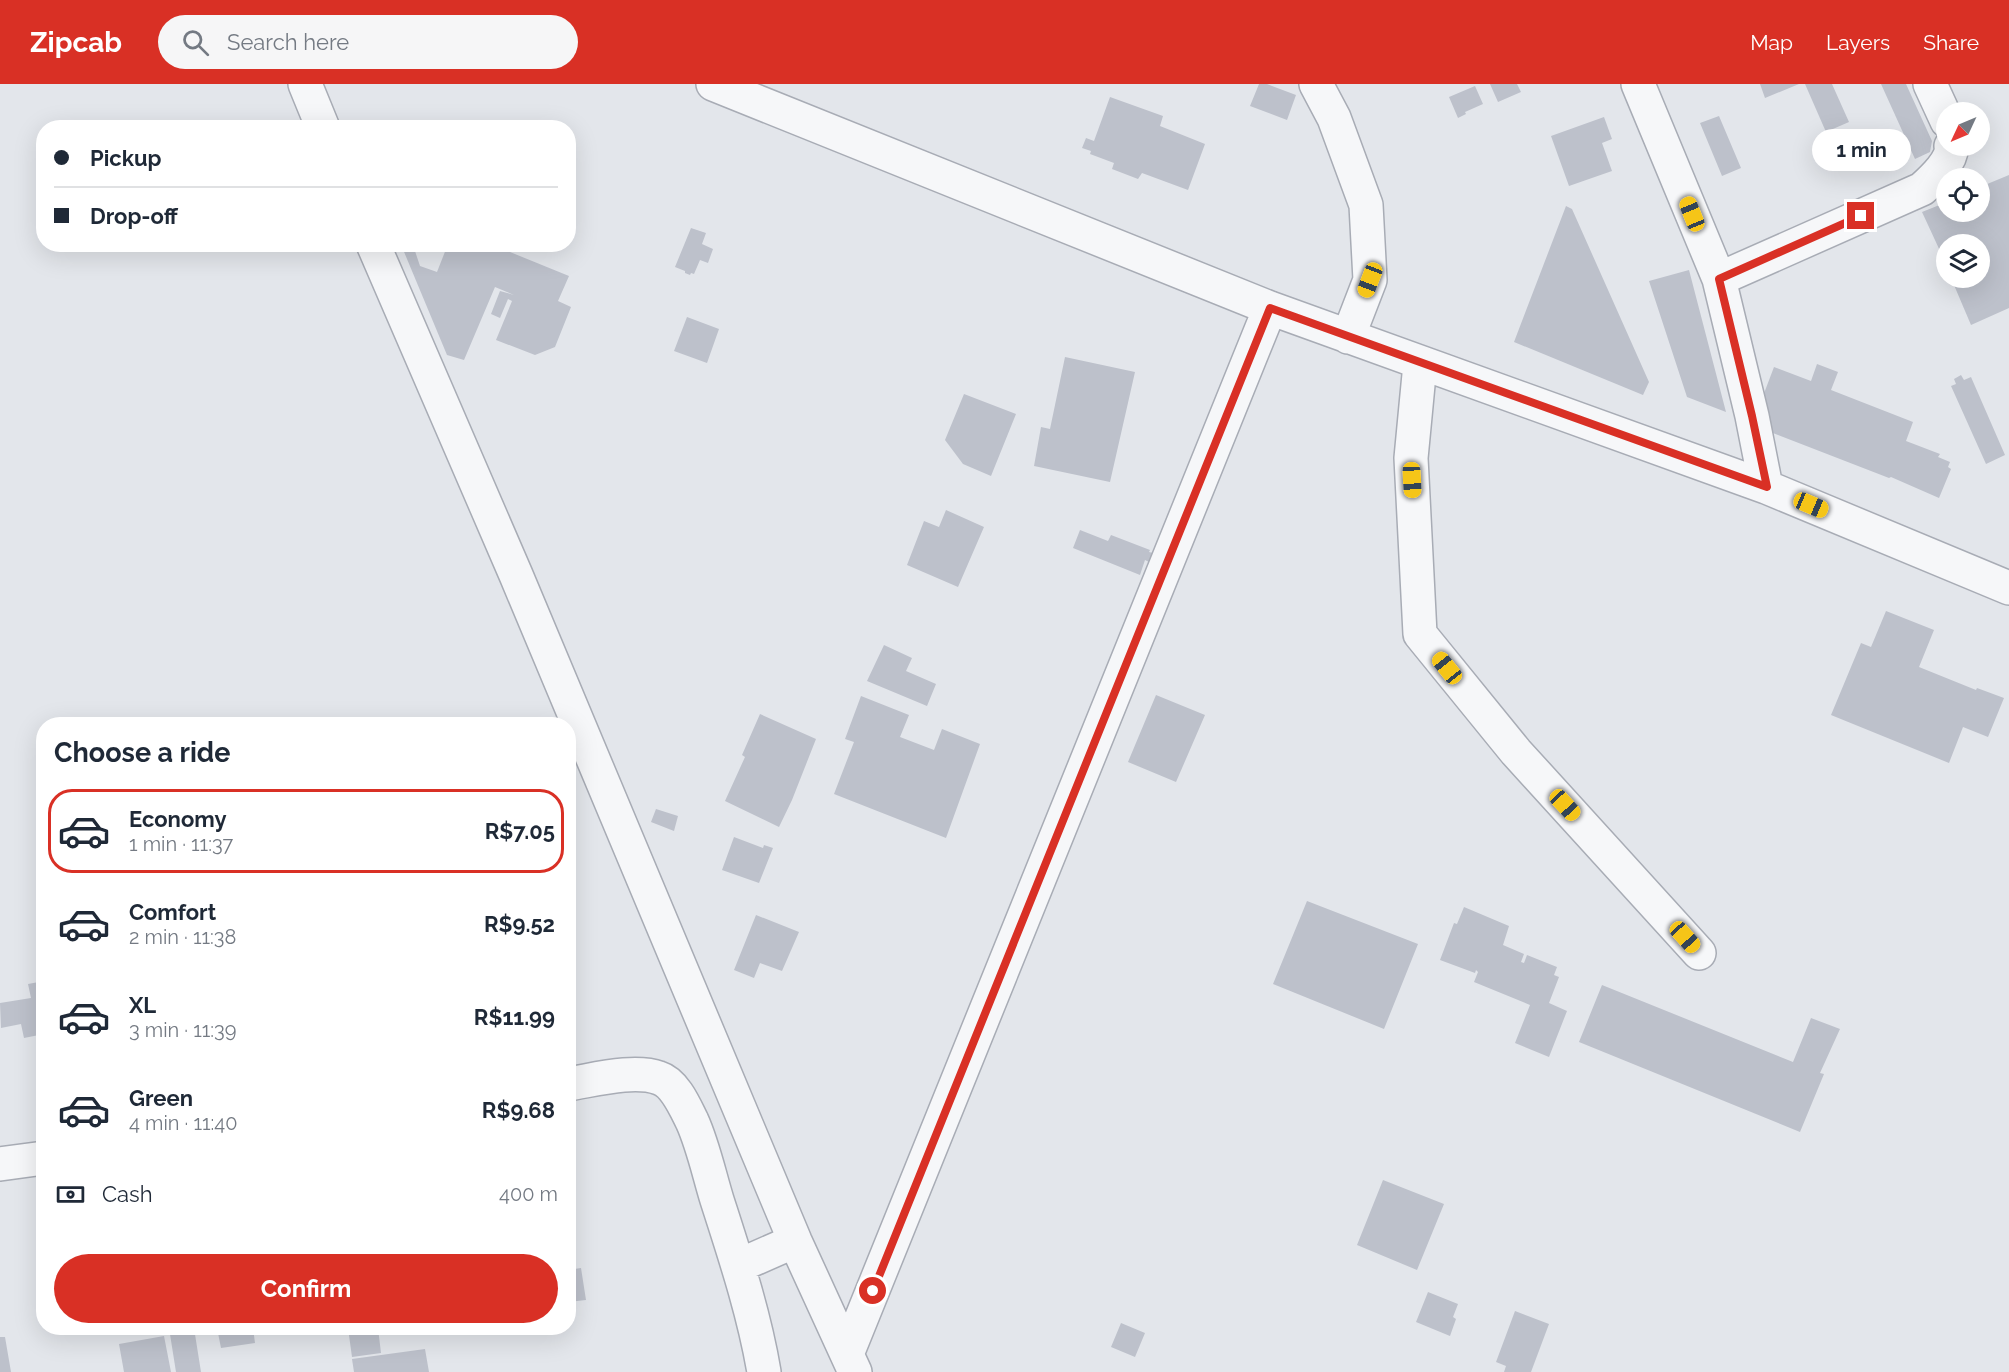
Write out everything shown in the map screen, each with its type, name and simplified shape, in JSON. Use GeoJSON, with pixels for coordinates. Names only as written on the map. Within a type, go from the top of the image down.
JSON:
{"type":"FeatureCollection","features":[{"type":"Feature","properties":{"kind":"street"},"geometry":{"type":"LineString","coordinates":[[305,84],[320,120]]}},
{"type":"Feature","properties":{"kind":"street"},"geometry":{"type":"LineString","coordinates":[[713,84],[1270,308],[1420,364],[1767,487],[2009,588]]}},
{"type":"Feature","properties":{"kind":"street"},"geometry":{"type":"LineString","coordinates":[[1316,84],[1334,118],[1366,205],[1370,280],[1348,337]]}},
{"type":"Feature","properties":{"kind":"street"},"geometry":{"type":"LineString","coordinates":[[1638,84],[1719,279],[1767,487]]}},
{"type":"Feature","properties":{"kind":"street"},"geometry":{"type":"LineString","coordinates":[[1930,84],[1938,102]]}},
{"type":"Feature","properties":{"kind":"street"},"geometry":{"type":"LineString","coordinates":[[1719,279],[1922,189],[1940,172],[1949,156]]}},
{"type":"Feature","properties":{"kind":"street"},"geometry":{"type":"LineString","coordinates":[[376,252],[575,717]]}},
{"type":"Feature","properties":{"kind":"street"},"geometry":{"type":"LineString","coordinates":[[851,1363],[1270,308]]}},
{"type":"Feature","properties":{"kind":"street"},"geometry":{"type":"LineString","coordinates":[[1420,364],[1411,458],[1420,634],[1516,752],[1699,953]]}},
{"type":"Feature","properties":{"kind":"street"},"geometry":{"type":"LineString","coordinates":[[576,719],[795,1241],[851,1363]]}},
{"type":"Feature","properties":{"kind":"street"},"geometry":{"type":"LineString","coordinates":[[576,1083],[634,1075],[660,1078],[678,1095],[692,1122],[738,1266],[764,1372]]}},
{"type":"Feature","properties":{"kind":"street"},"geometry":{"type":"LineString","coordinates":[[0,1164],[36,1159]]}},
{"type":"Feature","properties":{"kind":"street"},"geometry":{"type":"LineString","coordinates":[[738,1266],[795,1241]]}},
{"type":"Feature","properties":{"kind":"building"},"geometry":{"type":"Polygon","coordinates":[[[1259,84],[1267,84],[1296,95],[1287,120],[1250,106],[1259,84]]]}},
{"type":"Feature","properties":{"kind":"building"},"geometry":{"type":"Polygon","coordinates":[[[1490,84],[1517,84],[1521,92],[1498,102],[1490,84]]]}},
{"type":"Feature","properties":{"kind":"building"},"geometry":{"type":"Polygon","coordinates":[[[1760,84],[1799,84],[1765,98],[1760,84]]]}},
{"type":"Feature","properties":{"kind":"building"},"geometry":{"type":"Polygon","coordinates":[[[1805,84],[1832,84],[1849,122],[1826,132],[1805,84]]]}},
{"type":"Feature","properties":{"kind":"building"},"geometry":{"type":"Polygon","coordinates":[[[1881,84],[1906,84],[1932,141],[1930,152],[1915,159],[1881,84]]]}},
{"type":"Feature","properties":{"kind":"building"},"geometry":{"type":"Polygon","coordinates":[[[1475,86],[1483,104],[1465,112],[1466,114],[1458,118],[1449,97],[1475,86]]]}},
{"type":"Feature","properties":{"kind":"building"},"geometry":{"type":"Polygon","coordinates":[[[1110,97],[1163,116],[1160,126],[1205,144],[1188,190],[1142,173],[1138,179],[1112,169],[1114,163],[1090,154],[1091,151],[1082,148],[1086,138],[1094,141],[1110,97]]]}},
{"type":"Feature","properties":{"kind":"building"},"geometry":{"type":"Polygon","coordinates":[[[1719,116],[1741,168],[1722,176],[1700,123],[1719,116]]]}},
{"type":"Feature","properties":{"kind":"building"},"geometry":{"type":"Polygon","coordinates":[[[1604,117],[1612,139],[1602,143],[1612,171],[1569,186],[1551,136],[1604,117]]]}},
{"type":"Feature","properties":{"kind":"building"},"geometry":{"type":"Polygon","coordinates":[[[2009,175],[2009,308],[1971,325],[1955,288],[1990,288],[1990,234],[1936,234],[1936,242],[1922,212],[1936,206],[1936,222],[1990,222],[1990,183],[2009,175]]]}},
{"type":"Feature","properties":{"kind":"building"},"geometry":{"type":"Polygon","coordinates":[[[1566,206],[1572,209],[1649,382],[1643,395],[1514,342],[1566,206]]]}},
{"type":"Feature","properties":{"kind":"building"},"geometry":{"type":"Polygon","coordinates":[[[691,228],[706,233],[702,244],[713,249],[708,263],[700,260],[694,274],[690,275],[675,267],[691,228]]]}},
{"type":"Feature","properties":{"kind":"building"},"geometry":{"type":"Polygon","coordinates":[[[404,252],[415,252],[420,266],[437,272],[445,252],[510,252],[569,276],[558,301],[571,307],[555,347],[535,355],[496,340],[512,301],[508,299],[500,318],[491,314],[500,291],[514,295],[495,287],[464,360],[447,355],[404,252]]]}},
{"type":"Feature","properties":{"kind":"building"},"geometry":{"type":"Polygon","coordinates":[[[1689,270],[1726,412],[1687,397],[1649,281],[1689,270]]]}},
{"type":"Feature","properties":{"kind":"building"},"geometry":{"type":"Polygon","coordinates":[[[687,317],[719,329],[707,363],[674,351],[687,317]]]}},
{"type":"Feature","properties":{"kind":"building"},"geometry":{"type":"Polygon","coordinates":[[[1065,357],[1135,372],[1110,482],[1034,466],[1041,427],[1050,429],[1065,357]]]}},
{"type":"Feature","properties":{"kind":"building"},"geometry":{"type":"Polygon","coordinates":[[[1817,364],[1838,372],[1831,390],[1913,422],[1906,441],[1940,454],[1938,457],[1950,462],[1948,467],[1951,469],[1939,498],[1891,477],[1752,425],[1774,367],[1811,381],[1817,364]]]}},
{"type":"Feature","properties":{"kind":"building"},"geometry":{"type":"Polygon","coordinates":[[[1961,375],[1964,380],[1971,377],[2005,455],[1986,464],[1951,386],[1956,384],[1954,379],[1961,375]]]}},
{"type":"Feature","properties":{"kind":"building"},"geometry":{"type":"Polygon","coordinates":[[[964,394],[1016,414],[991,476],[963,464],[945,440],[964,394]]]}},
{"type":"Feature","properties":{"kind":"building"},"geometry":{"type":"Polygon","coordinates":[[[946,510],[984,527],[958,587],[907,565],[924,521],[939,527],[946,510]]]}},
{"type":"Feature","properties":{"kind":"building"},"geometry":{"type":"Polygon","coordinates":[[[1080,530],[1108,541],[1111,535],[1153,553],[1149,562],[1145,560],[1140,575],[1073,548],[1080,530]]]}},
{"type":"Feature","properties":{"kind":"building"},"geometry":{"type":"Polygon","coordinates":[[[1886,611],[1934,630],[1919,667],[1976,690],[1977,688],[2004,698],[1988,737],[1963,727],[1949,763],[1831,715],[1861,643],[1871,647],[1886,611]]]}},
{"type":"Feature","properties":{"kind":"building"},"geometry":{"type":"Polygon","coordinates":[[[884,645],[912,658],[906,671],[936,684],[927,706],[867,681],[884,645]]]}},
{"type":"Feature","properties":{"kind":"building"},"geometry":{"type":"Polygon","coordinates":[[[1156,695],[1205,715],[1176,782],[1128,762],[1156,695]]]}},
{"type":"Feature","properties":{"kind":"building"},"geometry":{"type":"Polygon","coordinates":[[[861,696],[909,715],[900,737],[934,750],[942,729],[980,744],[946,838],[834,794],[854,742],[845,739],[861,696]]]}},
{"type":"Feature","properties":{"kind":"building"},"geometry":{"type":"Polygon","coordinates":[[[760,714],[816,739],[779,827],[725,801],[745,757],[742,755],[760,714]]]}},
{"type":"Feature","properties":{"kind":"building"},"geometry":{"type":"Polygon","coordinates":[[[656,809],[678,816],[674,831],[651,822],[656,809]]]}},
{"type":"Feature","properties":{"kind":"building"},"geometry":{"type":"Polygon","coordinates":[[[734,837],[763,848],[764,845],[773,848],[759,883],[722,870],[734,837]]]}},
{"type":"Feature","properties":{"kind":"building"},"geometry":{"type":"Polygon","coordinates":[[[1307,901],[1418,944],[1384,1029],[1273,984],[1307,901]]]}},
{"type":"Feature","properties":{"kind":"building"},"geometry":{"type":"Polygon","coordinates":[[[1464,907],[1509,926],[1503,945],[1524,954],[1521,962],[1524,963],[1527,955],[1557,967],[1554,975],[1559,977],[1549,1003],[1567,1011],[1549,1057],[1515,1043],[1530,1005],[1474,982],[1478,972],[1476,970],[1475,973],[1440,960],[1454,923],[1457,924],[1464,907]]]}},
{"type":"Feature","properties":{"kind":"building"},"geometry":{"type":"Polygon","coordinates":[[[756,915],[799,932],[782,971],[760,963],[754,978],[734,970],[756,915]]]}},
{"type":"Feature","properties":{"kind":"building"},"geometry":{"type":"Polygon","coordinates":[[[36,982],[36,1036],[24,1038],[21,1024],[1,1028],[0,1003],[31,998],[28,984],[36,982]]]}},
{"type":"Feature","properties":{"kind":"building"},"geometry":{"type":"Polygon","coordinates":[[[1602,985],[1793,1062],[1811,1018],[1840,1029],[1820,1073],[1824,1074],[1800,1132],[1579,1042],[1602,985]]]}},
{"type":"Feature","properties":{"kind":"building"},"geometry":{"type":"Polygon","coordinates":[[[1383,1180],[1444,1204],[1417,1270],[1357,1245],[1383,1180]]]}},
{"type":"Feature","properties":{"kind":"building"},"geometry":{"type":"Polygon","coordinates":[[[581,1268],[586,1300],[576,1301],[576,1269],[581,1268]]]}},
{"type":"Feature","properties":{"kind":"building"},"geometry":{"type":"Polygon","coordinates":[[[1428,1292],[1458,1304],[1450,1336],[1416,1322],[1428,1292]]]}},
{"type":"Feature","properties":{"kind":"building"},"geometry":{"type":"Polygon","coordinates":[[[1515,1311],[1549,1324],[1531,1372],[1504,1372],[1506,1366],[1496,1362],[1515,1311]]]}},
{"type":"Feature","properties":{"kind":"building"},"geometry":{"type":"Polygon","coordinates":[[[1121,1323],[1145,1333],[1135,1357],[1111,1347],[1121,1323]]]}},
{"type":"Feature","properties":{"kind":"building"},"geometry":{"type":"Polygon","coordinates":[[[170,1335],[195,1335],[201,1372],[176,1372],[170,1335]]]}},
{"type":"Feature","properties":{"kind":"building"},"geometry":{"type":"Polygon","coordinates":[[[218,1335],[254,1335],[255,1343],[221,1348],[218,1335]]]}},
{"type":"Feature","properties":{"kind":"building"},"geometry":{"type":"Polygon","coordinates":[[[349,1335],[379,1335],[381,1353],[352,1357],[349,1335]]]}},
{"type":"Feature","properties":{"kind":"building"},"geometry":{"type":"Polygon","coordinates":[[[164,1336],[171,1372],[124,1372],[119,1344],[164,1336]]]}},
{"type":"Feature","properties":{"kind":"building"},"geometry":{"type":"Polygon","coordinates":[[[0,1337],[5,1337],[11,1372],[0,1372],[0,1337]]]}},
{"type":"Feature","properties":{"kind":"building"},"geometry":{"type":"Polygon","coordinates":[[[425,1349],[429,1372],[354,1372],[352,1359],[425,1349]]]}},
{"type":"Feature","properties":{"kind":"route"},"geometry":{"type":"LineString","coordinates":[[873,1291],[1270,308],[1420,364],[1767,487],[1719,279],[1861,216]]}}]}
